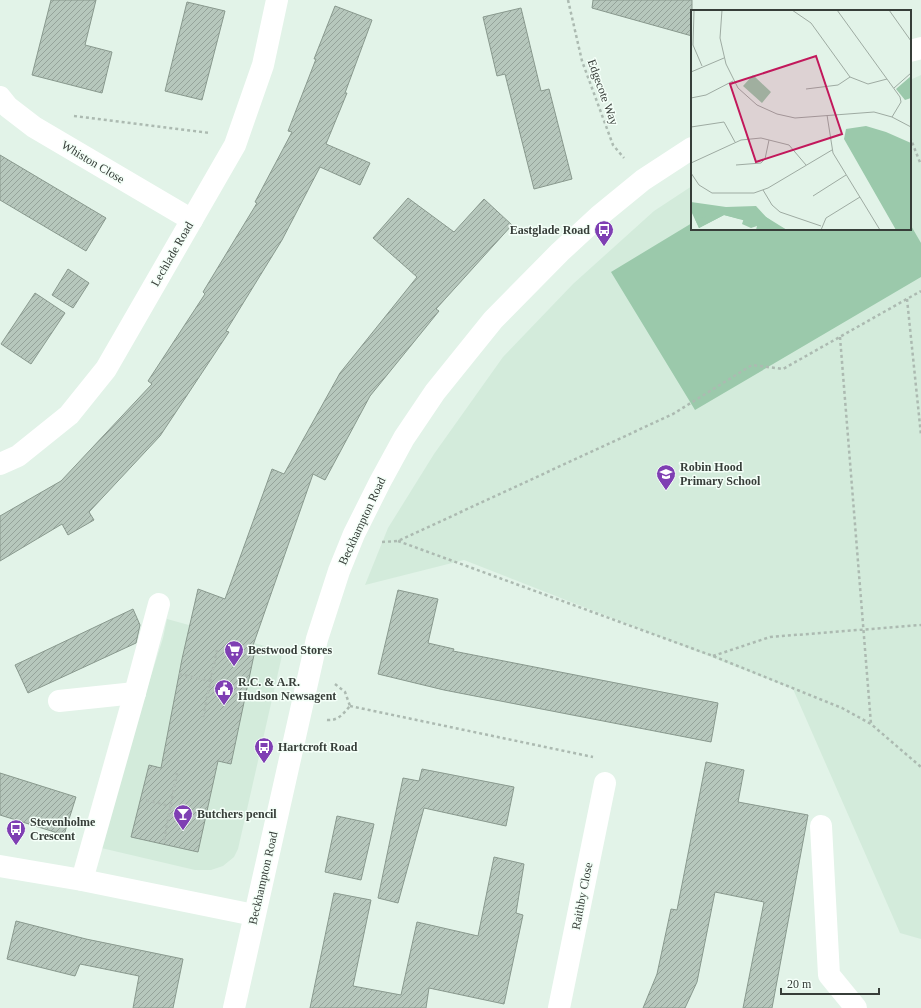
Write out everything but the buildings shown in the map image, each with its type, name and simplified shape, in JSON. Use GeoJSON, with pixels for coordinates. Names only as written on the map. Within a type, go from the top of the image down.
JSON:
{"type":"FeatureCollection","features":[{"type":"Feature","properties":{"kind":"street","name":"Lechlade Road"},"geometry":{"type":"LineString","coordinates":[[0,464],[18,456],[69,415],[106,369],[235,145],[263,65],[277,0]]}},
{"type":"Feature","properties":{"kind":"street"},"geometry":{"type":"LineString","coordinates":[[911,52],[921,48]]}},
{"type":"Feature","properties":{"kind":"street","name":"Whiston Close"},"geometry":{"type":"LineString","coordinates":[[0,97],[8,107],[34,127],[192,220]]}},
{"type":"Feature","properties":{"kind":"street","name":"Beckhampton Road"},"geometry":{"type":"LineString","coordinates":[[234,1008],[317,639],[339,571],[354,534],[380,482],[404,438],[435,392],[493,320],[560,252],[599,216],[643,180],[691,149]]}},
{"type":"Feature","properties":{"kind":"street"},"geometry":{"type":"LineString","coordinates":[[82,880],[159,604]]}},
{"type":"Feature","properties":{"kind":"street"},"geometry":{"type":"LineString","coordinates":[[59,701],[135,693]]}},
{"type":"Feature","properties":{"kind":"street","name":"Raithby Close"},"geometry":{"type":"LineString","coordinates":[[559,1008],[605,783]]}},
{"type":"Feature","properties":{"kind":"street"},"geometry":{"type":"LineString","coordinates":[[821,826],[829,975],[856,1008]]}},
{"type":"Feature","properties":{"kind":"street"},"geometry":{"type":"LineString","coordinates":[[0,866],[82,880],[254,915]]}},
{"type":"Feature","properties":{"kind":"path","name":"Edgecote Way"},"geometry":{"type":"LineString","coordinates":[[568,0],[582,61],[613,145],[643,180]]}},
{"type":"Feature","properties":{"kind":"path"},"geometry":{"type":"LineString","coordinates":[[34,127],[44,113],[218,134],[235,145]]}},
{"type":"Feature","properties":{"kind":"path"},"geometry":{"type":"LineString","coordinates":[[911,140],[921,165]]}},
{"type":"Feature","properties":{"kind":"path"},"geometry":{"type":"LineString","coordinates":[[354,534],[376,543],[398,541],[673,414],[752,365],[783,369],[921,291]]}},
{"type":"Feature","properties":{"kind":"path"},"geometry":{"type":"LineString","coordinates":[[908,299],[921,435]]}},
{"type":"Feature","properties":{"kind":"path"},"geometry":{"type":"LineString","coordinates":[[840,337],[871,724]]}},
{"type":"Feature","properties":{"kind":"path"},"geometry":{"type":"LineString","coordinates":[[917,394],[921,393]]}},
{"type":"Feature","properties":{"kind":"path"},"geometry":{"type":"LineString","coordinates":[[398,541],[713,656],[842,708],[871,724],[921,767]]}},
{"type":"Feature","properties":{"kind":"path"},"geometry":{"type":"LineString","coordinates":[[713,656],[770,637],[921,625]]}},
{"type":"Feature","properties":{"kind":"path"},"geometry":{"type":"LineString","coordinates":[[203,717],[217,650]]}},
{"type":"Feature","properties":{"kind":"path"},"geometry":{"type":"LineString","coordinates":[[179,674],[211,681]]}},
{"type":"Feature","properties":{"kind":"path"},"geometry":{"type":"LineString","coordinates":[[350,706],[609,760],[605,783]]}},
{"type":"Feature","properties":{"kind":"path"},"geometry":{"type":"LineString","coordinates":[[164,840],[177,773]]}},
{"type":"Feature","properties":{"kind":"path"},"geometry":{"type":"LineString","coordinates":[[146,800],[170,806]]}},
{"type":"Feature","properties":{"kind":"shaded area","name":"Robin Hood Primary School"},"geometry":{"type":"Polygon","coordinates":[[[921,75],[921,939],[900,933],[793,689],[464,560],[365,585],[388,528],[434,454],[503,357],[573,284],[654,211],[691,187],[691,230],[911,230],[911,80],[921,75]]]}},
{"type":"Feature","properties":{"kind":"shaded area"},"geometry":{"type":"Polygon","coordinates":[[[167,619],[283,651],[238,849],[234,857],[223,866],[211,870],[195,870],[97,847],[163,638],[167,619]]]}},
{"type":"Feature","properties":{"kind":"green space"},"geometry":{"type":"Polygon","coordinates":[[[691,224],[691,230],[911,230],[911,226],[921,243],[921,277],[695,410],[611,272],[691,224]]]}},
{"type":"Feature","properties":{"kind":"place","name":"Eastglade Road"},"geometry":{"type":"Point","coordinates":[604,247]}},
{"type":"Feature","properties":{"kind":"place","name":"Robin Hood Primary School"},"geometry":{"type":"Point","coordinates":[666,491]}},
{"type":"Feature","properties":{"kind":"place","name":"Bestwood Stores"},"geometry":{"type":"Point","coordinates":[234,667]}},
{"type":"Feature","properties":{"kind":"place","name":"R.C. & A.R. Hudson Newsagent"},"geometry":{"type":"Point","coordinates":[224,706]}},
{"type":"Feature","properties":{"kind":"place","name":"Hartcroft Road"},"geometry":{"type":"Point","coordinates":[264,764]}},
{"type":"Feature","properties":{"kind":"place","name":"Butchers pencil"},"geometry":{"type":"Point","coordinates":[183,831]}},
{"type":"Feature","properties":{"kind":"place","name":"Stevenholme Crescent"},"geometry":{"type":"Point","coordinates":[16,846]}}]}
